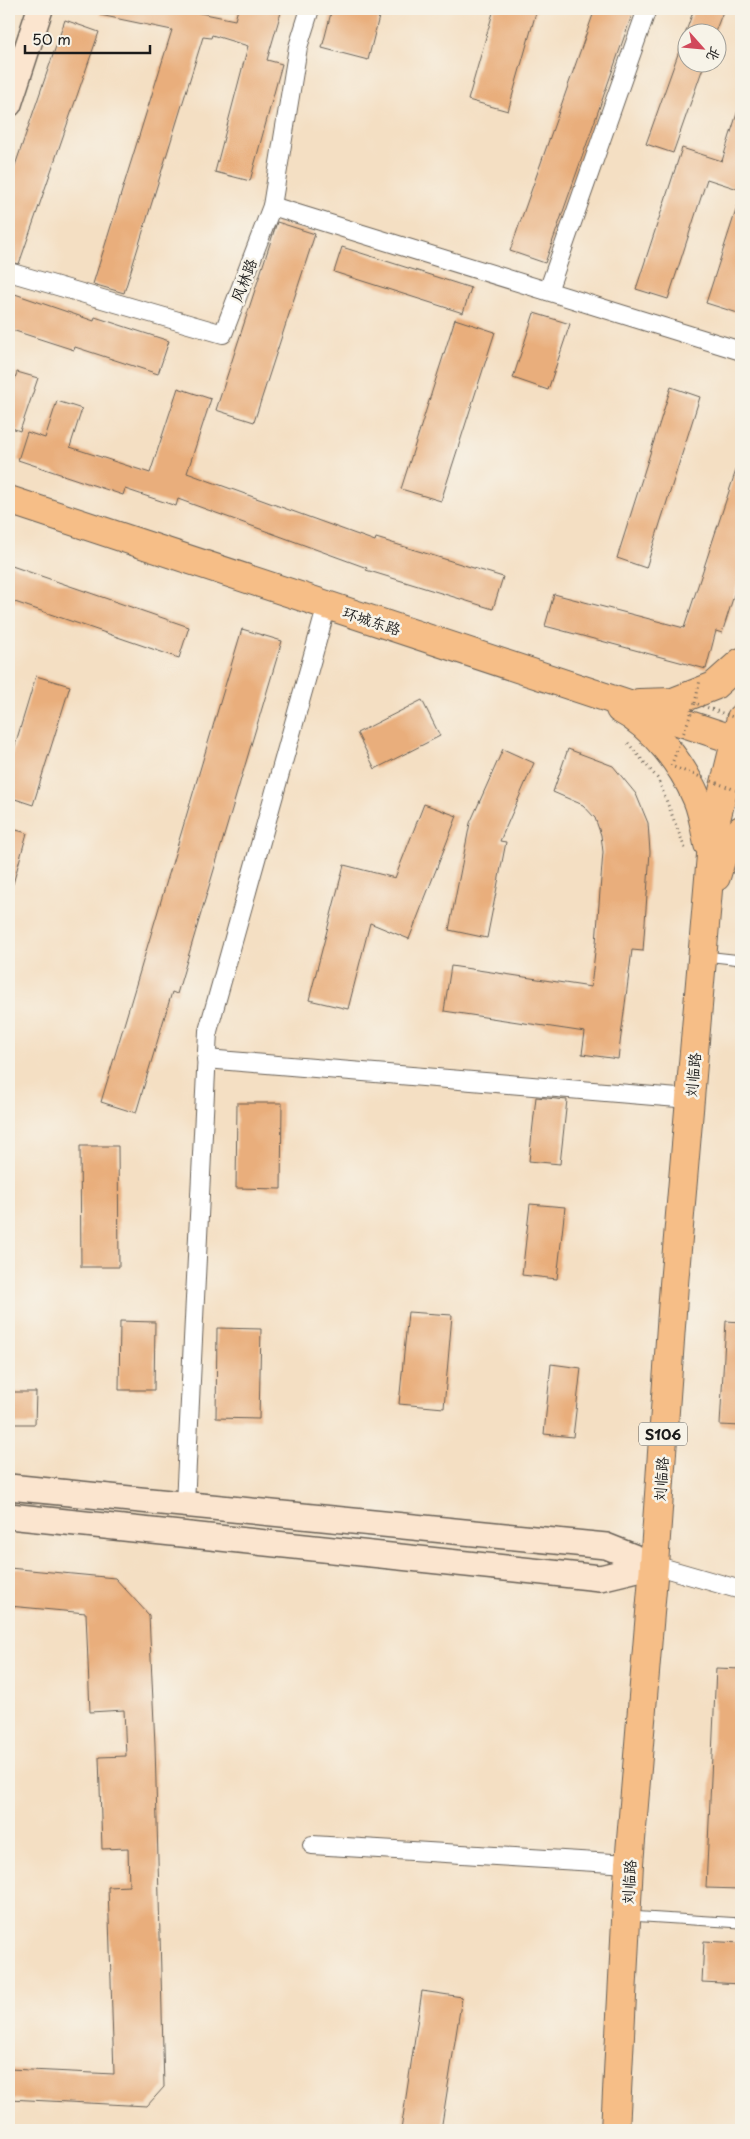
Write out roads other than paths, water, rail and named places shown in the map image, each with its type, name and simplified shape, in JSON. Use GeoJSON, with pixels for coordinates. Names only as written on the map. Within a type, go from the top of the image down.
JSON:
{"type":"FeatureCollection","features":[{"type":"Feature","properties":{"kind":"main road"},"geometry":{"type":"LineString","coordinates":[[9,104],[40,9]]}},
{"type":"Feature","properties":{"kind":"main road","name":"环城东路"},"geometry":{"type":"LineString","coordinates":[[9,500],[586,691],[740,730]]}},
{"type":"Feature","properties":{"kind":"main road"},"geometry":{"type":"LineString","coordinates":[[586,691],[628,704],[673,702],[714,686],[741,662]]}},
{"type":"Feature","properties":{"kind":"main road"},"geometry":{"type":"LineString","coordinates":[[586,691],[633,716],[671,753],[697,799],[710,851],[707,905]]}},
{"type":"Feature","properties":{"kind":"main road","name":"刘临路"},"geometry":{"type":"LineString","coordinates":[[615,2130],[629,1864],[713,832],[740,730]]}},
{"type":"Feature","properties":{"kind":"main road"},"geometry":{"type":"LineString","coordinates":[[707,905],[722,857],[741,830]]}},
{"type":"Feature","properties":{"kind":"main road"},"geometry":{"type":"LineString","coordinates":[[9,1487],[606,1546],[654,1565]]}},
{"type":"Feature","properties":{"kind":"main road"},"geometry":{"type":"LineString","coordinates":[[9,1516],[600,1578],[654,1565]]}},
{"type":"Feature","properties":{"kind":"street","name":"风林路"},"geometry":{"type":"LineString","coordinates":[[9,272],[223,334],[272,206],[298,47],[310,9]]}},
{"type":"Feature","properties":{"kind":"street"},"geometry":{"type":"LineString","coordinates":[[548,291],[647,9]]}},
{"type":"Feature","properties":{"kind":"street"},"geometry":{"type":"LineString","coordinates":[[272,206],[741,351]]}},
{"type":"Feature","properties":{"kind":"street"},"geometry":{"type":"LineString","coordinates":[[185,1504],[208,1032],[327,605]]}},
{"type":"Feature","properties":{"kind":"street"},"geometry":{"type":"LineString","coordinates":[[206,1059],[690,1099]]}},
{"type":"Feature","properties":{"kind":"street"},"geometry":{"type":"LineString","coordinates":[[654,1565],[741,1590]]}},
{"type":"Feature","properties":{"kind":"street"},"geometry":{"type":"LineString","coordinates":[[312,1845],[629,1864]]}},
{"type":"Feature","properties":{"kind":"lane"},"geometry":{"type":"LineString","coordinates":[[703,956],[741,960]]}},
{"type":"Feature","properties":{"kind":"lane"},"geometry":{"type":"LineString","coordinates":[[626,1916],[741,1924]]}}]}
